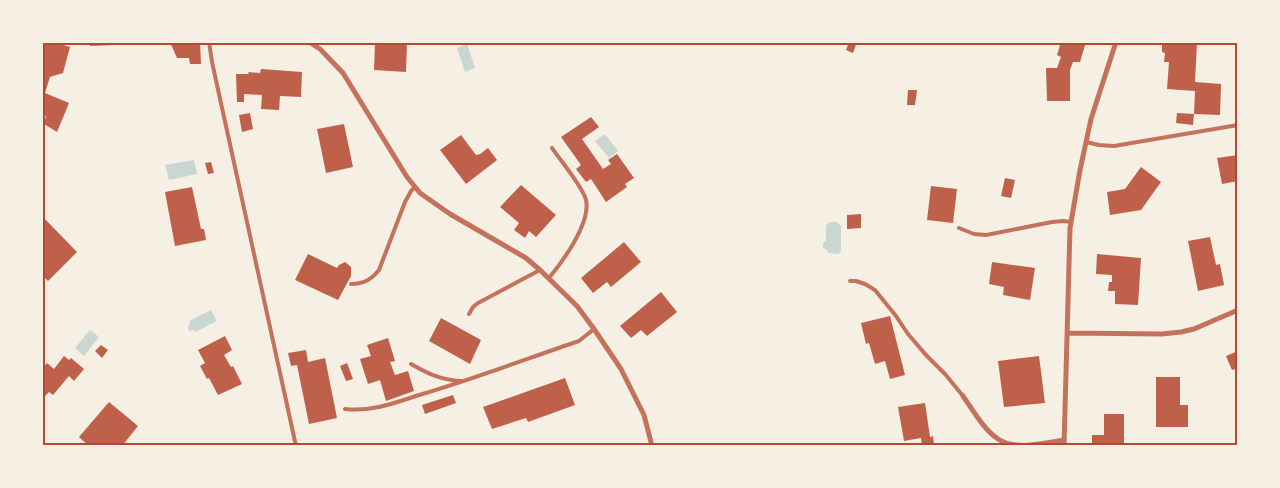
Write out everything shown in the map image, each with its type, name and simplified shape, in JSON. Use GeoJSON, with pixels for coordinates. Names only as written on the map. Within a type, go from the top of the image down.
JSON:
{"type":"FeatureCollection","features":[{"type":"Feature","properties":{"kind":"street"},"geometry":{"type":"LineString","coordinates":[[308,42],[320,49],[343,73],[407,177],[420,193],[450,214],[526,258],[577,306],[621,369],[644,415],[652,446]]}},
{"type":"Feature","properties":{"kind":"street"},"geometry":{"type":"LineString","coordinates":[[963,396],[986,428],[996,438],[1005,442],[1025,445],[1064,443],[1071,222],[1091,119],[1116,42]]}},
{"type":"Feature","properties":{"kind":"street"},"geometry":{"type":"LineString","coordinates":[[1067,333],[1162,334],[1181,332],[1194,329],[1238,310]]}},
{"type":"Feature","properties":{"kind":"lane"},"geometry":{"type":"LineString","coordinates":[[209,42],[296,446]]}},
{"type":"Feature","properties":{"kind":"lane"},"geometry":{"type":"LineString","coordinates":[[1086,142],[1114,146],[1238,125]]}},
{"type":"Feature","properties":{"kind":"lane"},"geometry":{"type":"LineString","coordinates":[[549,278],[581,229],[586,208],[585,198],[581,190],[552,148]]}},
{"type":"Feature","properties":{"kind":"lane"},"geometry":{"type":"LineString","coordinates":[[351,284],[365,282],[374,277],[379,270],[405,202],[410,191],[415,187]]}},
{"type":"Feature","properties":{"kind":"lane"},"geometry":{"type":"LineString","coordinates":[[959,228],[974,234],[986,235],[1052,222],[1071,222]]}},
{"type":"Feature","properties":{"kind":"lane"},"geometry":{"type":"LineString","coordinates":[[469,314],[478,303],[540,270]]}},
{"type":"Feature","properties":{"kind":"lane"},"geometry":{"type":"LineString","coordinates":[[850,281],[865,284],[875,290],[908,334],[963,396]]}},
{"type":"Feature","properties":{"kind":"lane"},"geometry":{"type":"LineString","coordinates":[[345,409],[357,411],[377,408],[444,388],[579,341],[594,329]]}},
{"type":"Feature","properties":{"kind":"lane"},"geometry":{"type":"LineString","coordinates":[[411,364],[434,377],[464,381]]}},
{"type":"Feature","properties":{"kind":"shaded area"},"geometry":{"type":"Polygon","coordinates":[[[467,44],[475,68],[465,72],[457,48],[467,44]]]}},
{"type":"Feature","properties":{"kind":"shaded area"},"geometry":{"type":"Polygon","coordinates":[[[605,134],[618,151],[609,158],[595,141],[605,134]]]}},
{"type":"Feature","properties":{"kind":"shaded area"},"geometry":{"type":"Polygon","coordinates":[[[194,160],[197,174],[169,180],[165,165],[194,160]]]}},
{"type":"Feature","properties":{"kind":"shaded area"},"geometry":{"type":"Polygon","coordinates":[[[829,222],[837,222],[841,226],[841,251],[838,254],[828,253],[823,248],[823,243],[826,241],[826,226],[829,222]]]}},
{"type":"Feature","properties":{"kind":"shaded area"},"geometry":{"type":"Polygon","coordinates":[[[211,310],[217,321],[195,332],[194,330],[189,331],[189,321],[211,310]]]}},
{"type":"Feature","properties":{"kind":"shaded area"},"geometry":{"type":"Polygon","coordinates":[[[90,330],[99,337],[84,356],[75,348],[90,330]]]}},
{"type":"Feature","properties":{"kind":"building"},"geometry":{"type":"Polygon","coordinates":[[[42,42],[53,42],[70,47],[63,73],[50,77],[45,93],[69,103],[57,132],[44,124],[46,116],[42,114],[42,42]]]}},
{"type":"Feature","properties":{"kind":"building"},"geometry":{"type":"Polygon","coordinates":[[[90,42],[113,42],[113,45],[90,46],[90,42]]]}},
{"type":"Feature","properties":{"kind":"building"},"geometry":{"type":"Polygon","coordinates":[[[170,42],[200,42],[201,64],[190,64],[189,58],[177,58],[170,42]]]}},
{"type":"Feature","properties":{"kind":"building"},"geometry":{"type":"Polygon","coordinates":[[[375,42],[407,42],[406,72],[374,70],[375,42]]]}},
{"type":"Feature","properties":{"kind":"building"},"geometry":{"type":"Polygon","coordinates":[[[849,42],[857,42],[853,53],[846,50],[849,42]]]}},
{"type":"Feature","properties":{"kind":"building"},"geometry":{"type":"Polygon","coordinates":[[[1058,42],[1086,42],[1080,62],[1073,62],[1070,70],[1070,101],[1047,101],[1046,68],[1057,68],[1061,57],[1057,55],[1060,45],[1058,42]]]}},
{"type":"Feature","properties":{"kind":"building"},"geometry":{"type":"Polygon","coordinates":[[[1162,42],[1197,43],[1195,82],[1221,84],[1220,115],[1194,114],[1195,91],[1167,89],[1169,62],[1164,62],[1165,53],[1162,52],[1162,42]]]}},
{"type":"Feature","properties":{"kind":"building"},"geometry":{"type":"Polygon","coordinates":[[[261,69],[302,72],[301,97],[280,96],[279,110],[261,109],[262,95],[244,94],[244,102],[237,102],[236,74],[260,73],[261,69]]]}},
{"type":"Feature","properties":{"kind":"building"},"geometry":{"type":"Polygon","coordinates":[[[908,90],[917,90],[915,105],[907,105],[908,90]]]}},
{"type":"Feature","properties":{"kind":"building"},"geometry":{"type":"Polygon","coordinates":[[[250,113],[253,129],[242,132],[239,115],[250,113]]]}},
{"type":"Feature","properties":{"kind":"building"},"geometry":{"type":"Polygon","coordinates":[[[1177,113],[1194,114],[1193,125],[1176,123],[1177,113]]]}},
{"type":"Feature","properties":{"kind":"building"},"geometry":{"type":"Polygon","coordinates":[[[591,117],[599,127],[582,139],[603,169],[611,164],[608,160],[617,154],[634,178],[625,184],[627,187],[606,202],[591,179],[586,182],[576,169],[581,165],[561,137],[591,117]]]}},
{"type":"Feature","properties":{"kind":"building"},"geometry":{"type":"Polygon","coordinates":[[[344,124],[353,167],[326,173],[317,129],[344,124]]]}},
{"type":"Feature","properties":{"kind":"building"},"geometry":{"type":"Polygon","coordinates":[[[461,135],[476,155],[488,148],[497,160],[466,184],[440,150],[461,135]]]}},
{"type":"Feature","properties":{"kind":"building"},"geometry":{"type":"Polygon","coordinates":[[[1238,155],[1238,181],[1222,184],[1217,158],[1238,155]]]}},
{"type":"Feature","properties":{"kind":"building"},"geometry":{"type":"Polygon","coordinates":[[[211,162],[214,173],[208,174],[205,163],[211,162]]]}},
{"type":"Feature","properties":{"kind":"building"},"geometry":{"type":"Polygon","coordinates":[[[1141,167],[1161,182],[1141,210],[1110,215],[1107,192],[1125,189],[1141,167]]]}},
{"type":"Feature","properties":{"kind":"building"},"geometry":{"type":"Polygon","coordinates":[[[1005,178],[1015,180],[1011,198],[1001,196],[1005,178]]]}},
{"type":"Feature","properties":{"kind":"building"},"geometry":{"type":"Polygon","coordinates":[[[521,185],[556,215],[536,237],[529,231],[525,238],[514,230],[519,223],[500,207],[521,185]]]}},
{"type":"Feature","properties":{"kind":"building"},"geometry":{"type":"Polygon","coordinates":[[[931,186],[957,189],[953,223],[927,220],[931,186]]]}},
{"type":"Feature","properties":{"kind":"building"},"geometry":{"type":"Polygon","coordinates":[[[192,187],[201,229],[204,229],[206,240],[175,246],[165,192],[192,187]]]}},
{"type":"Feature","properties":{"kind":"building"},"geometry":{"type":"Polygon","coordinates":[[[861,214],[861,228],[847,229],[847,215],[861,214]]]}},
{"type":"Feature","properties":{"kind":"building"},"geometry":{"type":"Polygon","coordinates":[[[42,216],[77,252],[48,281],[42,275],[42,216]]]}},
{"type":"Feature","properties":{"kind":"building"},"geometry":{"type":"Polygon","coordinates":[[[1210,237],[1216,265],[1220,264],[1224,285],[1198,291],[1188,241],[1210,237]]]}},
{"type":"Feature","properties":{"kind":"building"},"geometry":{"type":"Polygon","coordinates":[[[624,242],[641,262],[611,287],[607,282],[593,293],[581,278],[624,242]]]}},
{"type":"Feature","properties":{"kind":"building"},"geometry":{"type":"Polygon","coordinates":[[[308,254],[337,268],[345,262],[351,267],[351,276],[338,300],[295,280],[308,254]]]}},
{"type":"Feature","properties":{"kind":"building"},"geometry":{"type":"Polygon","coordinates":[[[1097,254],[1141,258],[1138,305],[1115,304],[1115,291],[1108,291],[1109,282],[1112,282],[1112,275],[1096,274],[1097,254]]]}},
{"type":"Feature","properties":{"kind":"building"},"geometry":{"type":"Polygon","coordinates":[[[992,262],[1035,268],[1030,300],[1003,295],[1004,287],[989,284],[992,262]]]}},
{"type":"Feature","properties":{"kind":"building"},"geometry":{"type":"Polygon","coordinates":[[[661,292],[677,312],[647,336],[641,330],[631,338],[620,326],[661,292]]]}},
{"type":"Feature","properties":{"kind":"building"},"geometry":{"type":"Polygon","coordinates":[[[890,316],[905,375],[890,379],[885,361],[875,364],[869,343],[866,344],[861,323],[890,316]]]}},
{"type":"Feature","properties":{"kind":"building"},"geometry":{"type":"Polygon","coordinates":[[[441,318],[481,340],[470,364],[429,341],[441,318]]]}},
{"type":"Feature","properties":{"kind":"building"},"geometry":{"type":"Polygon","coordinates":[[[225,336],[232,350],[224,355],[231,367],[233,366],[242,384],[218,395],[200,366],[205,363],[198,350],[225,336]]]}},
{"type":"Feature","properties":{"kind":"building"},"geometry":{"type":"Polygon","coordinates":[[[388,338],[395,361],[390,362],[395,375],[408,371],[414,391],[386,401],[380,380],[368,384],[360,359],[371,356],[367,345],[388,338]]]}},
{"type":"Feature","properties":{"kind":"building"},"geometry":{"type":"Polygon","coordinates":[[[101,345],[108,350],[102,358],[95,351],[101,345]]]}},
{"type":"Feature","properties":{"kind":"building"},"geometry":{"type":"Polygon","coordinates":[[[306,350],[308,362],[325,358],[337,418],[309,424],[297,365],[291,366],[288,353],[306,350]]]}},
{"type":"Feature","properties":{"kind":"building"},"geometry":{"type":"Polygon","coordinates":[[[1238,351],[1238,368],[1232,370],[1226,356],[1238,351]]]}},
{"type":"Feature","properties":{"kind":"building"},"geometry":{"type":"Polygon","coordinates":[[[64,356],[69,360],[71,358],[84,369],[74,381],[69,376],[53,395],[49,392],[42,399],[42,369],[47,363],[54,369],[64,356]]]}},
{"type":"Feature","properties":{"kind":"building"},"geometry":{"type":"Polygon","coordinates":[[[1039,356],[1045,403],[1004,407],[998,361],[1039,356]]]}},
{"type":"Feature","properties":{"kind":"building"},"geometry":{"type":"Polygon","coordinates":[[[347,363],[353,379],[346,381],[340,366],[347,363]]]}},
{"type":"Feature","properties":{"kind":"building"},"geometry":{"type":"Polygon","coordinates":[[[1156,377],[1180,377],[1180,405],[1188,405],[1188,427],[1156,427],[1156,377]]]}},
{"type":"Feature","properties":{"kind":"building"},"geometry":{"type":"Polygon","coordinates":[[[565,378],[575,405],[528,422],[526,418],[492,429],[483,407],[565,378]]]}},
{"type":"Feature","properties":{"kind":"building"},"geometry":{"type":"Polygon","coordinates":[[[453,395],[456,403],[425,414],[422,405],[453,395]]]}},
{"type":"Feature","properties":{"kind":"building"},"geometry":{"type":"Polygon","coordinates":[[[109,402],[138,426],[122,446],[89,446],[79,437],[109,402]]]}},
{"type":"Feature","properties":{"kind":"building"},"geometry":{"type":"Polygon","coordinates":[[[925,403],[930,437],[933,436],[934,446],[922,446],[921,438],[904,441],[898,407],[925,403]]]}},
{"type":"Feature","properties":{"kind":"building"},"geometry":{"type":"Polygon","coordinates":[[[1104,414],[1124,414],[1124,446],[1092,446],[1092,435],[1104,435],[1104,414]]]}}]}
